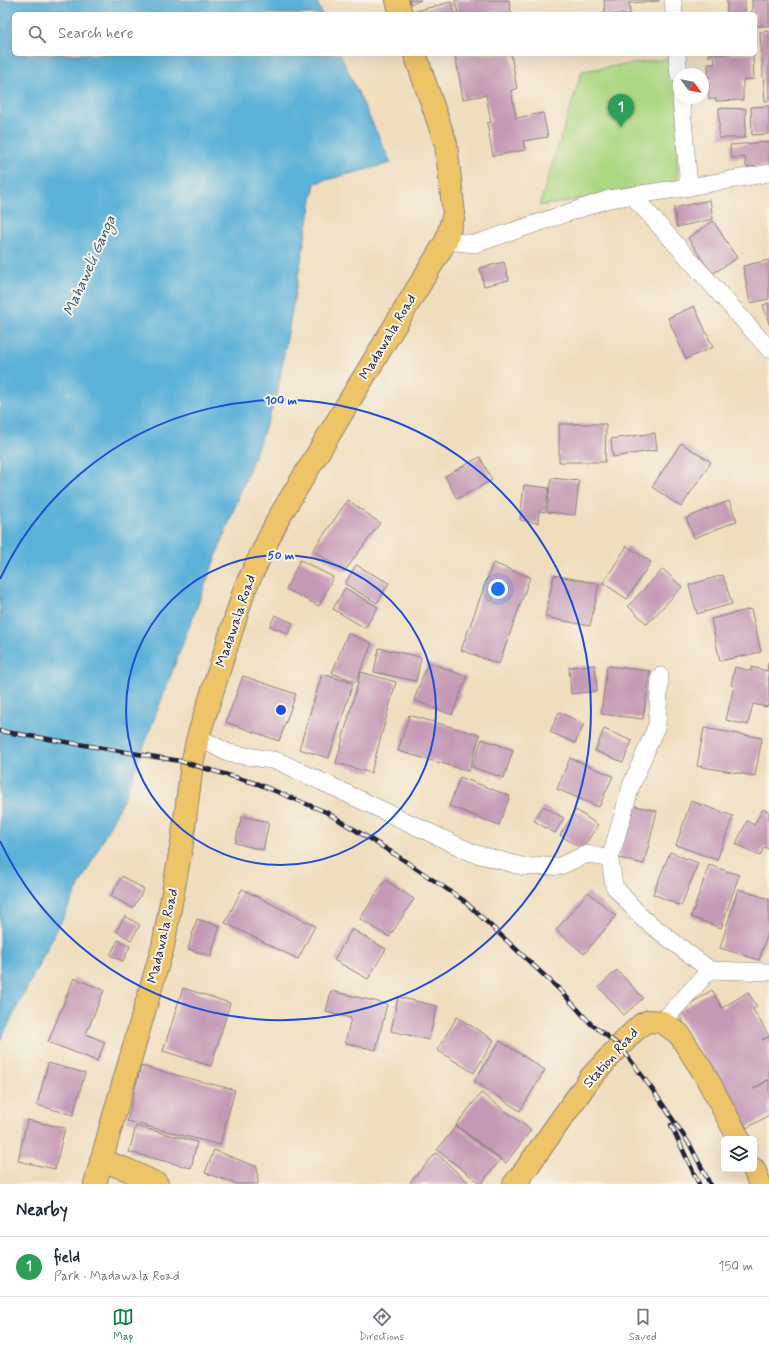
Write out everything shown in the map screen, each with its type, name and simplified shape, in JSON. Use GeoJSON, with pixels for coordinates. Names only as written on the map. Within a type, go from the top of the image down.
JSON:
{"type":"FeatureCollection","features":[{"type":"Feature","properties":{"kind":"main road"},"geometry":{"type":"LineString","coordinates":[[397,0],[400,12]]}},
{"type":"Feature","properties":{"kind":"main road","name":"Madawala Road"},"geometry":{"type":"LineString","coordinates":[[95,1184],[163,946],[182,843],[192,764],[198,737],[246,588],[278,519],[446,241],[454,214],[446,144],[416,56]]}},
{"type":"Feature","properties":{"kind":"main road","name":"Station Road"},"geometry":{"type":"LineString","coordinates":[[514,1184],[528,1167],[592,1077],[630,1035],[642,1024],[649,1021],[662,1022]]}},
{"type":"Feature","properties":{"kind":"main road"},"geometry":{"type":"LineString","coordinates":[[662,1022],[679,1034],[704,1073],[737,1136]]}},
{"type":"Feature","properties":{"kind":"main road"},"geometry":{"type":"LineString","coordinates":[[101,1160],[128,1170],[157,1184]]}},
{"type":"Feature","properties":{"kind":"main road"},"geometry":{"type":"LineString","coordinates":[[755,1172],[760,1184]]}},
{"type":"Feature","properties":{"kind":"street"},"geometry":{"type":"LineString","coordinates":[[673,0],[674,12]]}},
{"type":"Feature","properties":{"kind":"street"},"geometry":{"type":"LineString","coordinates":[[677,56],[678,68]]}},
{"type":"Feature","properties":{"kind":"street"},"geometry":{"type":"LineString","coordinates":[[682,104],[689,187]]}},
{"type":"Feature","properties":{"kind":"street"},"geometry":{"type":"LineString","coordinates":[[446,241],[475,244],[609,199],[769,173]]}},
{"type":"Feature","properties":{"kind":"street"},"geometry":{"type":"LineString","coordinates":[[633,196],[769,349]]}},
{"type":"Feature","properties":{"kind":"street"},"geometry":{"type":"LineString","coordinates":[[660,676],[657,725],[630,786],[610,859],[614,886],[642,918],[710,970],[769,972]]}},
{"type":"Feature","properties":{"kind":"street"},"geometry":{"type":"LineString","coordinates":[[198,737],[228,753],[278,761],[473,853],[525,867],[560,866],[588,854],[610,859]]}},
{"type":"Feature","properties":{"kind":"street"},"geometry":{"type":"LineString","coordinates":[[662,1022],[710,970]]}},
{"type":"Feature","properties":{"kind":"green space"},"geometry":{"type":"Polygon","coordinates":[[[679,57],[679,68],[673,68],[673,104],[678,104],[677,183],[539,206],[582,71],[679,57]]]}},
{"type":"Feature","properties":{"kind":"water","name":"Mahaweli Ganga"},"geometry":{"type":"Polygon","coordinates":[[[0,0],[316,0],[321,12],[12,12],[12,56],[341,56],[391,163],[315,183],[276,399],[124,798],[0,1041],[0,0]]]}},
{"type":"Feature","properties":{"kind":"building"},"geometry":{"type":"Polygon","coordinates":[[[409,0],[421,0],[411,4],[409,0]]]}},
{"type":"Feature","properties":{"kind":"building"},"geometry":{"type":"Polygon","coordinates":[[[455,0],[509,0],[511,12],[458,12],[455,0]]]}},
{"type":"Feature","properties":{"kind":"building"},"geometry":{"type":"Polygon","coordinates":[[[604,0],[659,0],[629,3],[630,12],[605,12],[604,0]]]}},
{"type":"Feature","properties":{"kind":"building"},"geometry":{"type":"Polygon","coordinates":[[[727,0],[745,0],[745,12],[727,12],[727,0]]]}},
{"type":"Feature","properties":{"kind":"building"},"geometry":{"type":"Polygon","coordinates":[[[752,0],[769,0],[769,26],[757,26],[757,12],[752,12],[752,0]]]}},
{"type":"Feature","properties":{"kind":"building"},"geometry":{"type":"Polygon","coordinates":[[[451,2],[454,12],[416,12],[451,2]]]}},
{"type":"Feature","properties":{"kind":"building"},"geometry":{"type":"Polygon","coordinates":[[[769,31],[769,101],[765,101],[760,32],[769,31]]]}},
{"type":"Feature","properties":{"kind":"building"},"geometry":{"type":"Polygon","coordinates":[[[455,56],[511,56],[517,89],[511,90],[516,118],[543,113],[548,137],[523,141],[525,150],[493,156],[487,123],[491,122],[486,95],[463,99],[455,56]]]}},
{"type":"Feature","properties":{"kind":"building"},"geometry":{"type":"Polygon","coordinates":[[[714,56],[753,56],[754,79],[743,80],[743,100],[716,101],[716,99],[709,99],[708,64],[715,64],[714,56]]]}},
{"type":"Feature","properties":{"kind":"building"},"geometry":{"type":"Polygon","coordinates":[[[769,106],[769,134],[752,135],[751,107],[769,106]]]}},
{"type":"Feature","properties":{"kind":"building"},"geometry":{"type":"Polygon","coordinates":[[[719,108],[746,109],[745,138],[719,138],[719,108]]]}},
{"type":"Feature","properties":{"kind":"building"},"geometry":{"type":"Polygon","coordinates":[[[769,142],[769,166],[746,167],[745,157],[731,158],[730,145],[769,142]]]}},
{"type":"Feature","properties":{"kind":"building"},"geometry":{"type":"Polygon","coordinates":[[[710,200],[713,219],[677,227],[674,208],[710,200]]]}},
{"type":"Feature","properties":{"kind":"building"},"geometry":{"type":"Polygon","coordinates":[[[713,221],[737,258],[712,274],[688,238],[713,221]]]}},
{"type":"Feature","properties":{"kind":"building"},"geometry":{"type":"Polygon","coordinates":[[[769,260],[769,299],[750,303],[743,266],[769,260]]]}},
{"type":"Feature","properties":{"kind":"building"},"geometry":{"type":"Polygon","coordinates":[[[504,262],[509,280],[484,286],[480,268],[504,262]]]}},
{"type":"Feature","properties":{"kind":"building"},"geometry":{"type":"Polygon","coordinates":[[[769,303],[769,324],[763,305],[769,303]]]}},
{"type":"Feature","properties":{"kind":"building"},"geometry":{"type":"Polygon","coordinates":[[[694,306],[713,347],[686,359],[668,318],[694,306]]]}},
{"type":"Feature","properties":{"kind":"building"},"geometry":{"type":"Polygon","coordinates":[[[559,424],[606,424],[605,462],[559,462],[559,424]]]}},
{"type":"Feature","properties":{"kind":"building"},"geometry":{"type":"Polygon","coordinates":[[[655,433],[657,450],[613,457],[611,439],[655,433]]]}},
{"type":"Feature","properties":{"kind":"building"},"geometry":{"type":"Polygon","coordinates":[[[681,443],[711,462],[681,507],[652,487],[681,443]]]}},
{"type":"Feature","properties":{"kind":"building"},"geometry":{"type":"Polygon","coordinates":[[[480,457],[492,480],[457,499],[445,476],[480,457]]]}},
{"type":"Feature","properties":{"kind":"building"},"geometry":{"type":"Polygon","coordinates":[[[551,478],[579,481],[575,515],[547,512],[551,478]]]}},
{"type":"Feature","properties":{"kind":"building"},"geometry":{"type":"Polygon","coordinates":[[[524,485],[549,488],[545,512],[539,511],[538,523],[520,520],[524,485]]]}},
{"type":"Feature","properties":{"kind":"building"},"geometry":{"type":"Polygon","coordinates":[[[348,500],[380,523],[344,572],[313,550],[348,500]]]}},
{"type":"Feature","properties":{"kind":"building"},"geometry":{"type":"Polygon","coordinates":[[[729,501],[737,521],[694,538],[686,518],[729,501]]]}},
{"type":"Feature","properties":{"kind":"building"},"geometry":{"type":"Polygon","coordinates":[[[627,546],[651,562],[627,599],[603,583],[627,546]]]}},
{"type":"Feature","properties":{"kind":"building"},"geometry":{"type":"Polygon","coordinates":[[[300,560],[333,577],[319,606],[286,589],[300,560]]]}},
{"type":"Feature","properties":{"kind":"building"},"geometry":{"type":"Polygon","coordinates":[[[493,563],[530,577],[499,664],[461,650],[493,563]]]}},
{"type":"Feature","properties":{"kind":"building"},"geometry":{"type":"Polygon","coordinates":[[[356,565],[389,583],[377,603],[345,584],[356,565]]]}},
{"type":"Feature","properties":{"kind":"building"},"geometry":{"type":"Polygon","coordinates":[[[663,569],[682,587],[647,624],[628,606],[663,569]]]}},
{"type":"Feature","properties":{"kind":"building"},"geometry":{"type":"Polygon","coordinates":[[[554,575],[599,584],[590,626],[545,617],[554,575]]]}},
{"type":"Feature","properties":{"kind":"building"},"geometry":{"type":"Polygon","coordinates":[[[723,575],[732,604],[697,614],[689,585],[723,575]]]}},
{"type":"Feature","properties":{"kind":"building"},"geometry":{"type":"Polygon","coordinates":[[[345,588],[378,607],[365,628],[333,609],[345,588]]]}},
{"type":"Feature","properties":{"kind":"building"},"geometry":{"type":"Polygon","coordinates":[[[751,609],[761,652],[720,661],[711,619],[751,609]]]}},
{"type":"Feature","properties":{"kind":"building"},"geometry":{"type":"Polygon","coordinates":[[[275,615],[293,623],[288,634],[270,626],[275,615]]]}},
{"type":"Feature","properties":{"kind":"building"},"geometry":{"type":"Polygon","coordinates":[[[348,633],[372,643],[356,682],[332,673],[348,633]]]}},
{"type":"Feature","properties":{"kind":"building"},"geometry":{"type":"Polygon","coordinates":[[[379,648],[421,657],[416,681],[374,672],[379,648]]]}},
{"type":"Feature","properties":{"kind":"building"},"geometry":{"type":"Polygon","coordinates":[[[428,662],[467,677],[452,715],[414,700],[428,662]]]}},
{"type":"Feature","properties":{"kind":"building"},"geometry":{"type":"Polygon","coordinates":[[[768,663],[769,699],[767,707],[753,704],[748,725],[726,720],[734,686],[731,685],[735,667],[751,671],[752,667],[767,671],[768,663]]]}},
{"type":"Feature","properties":{"kind":"building"},"geometry":{"type":"Polygon","coordinates":[[[595,665],[597,691],[571,694],[569,667],[595,665]]]}},
{"type":"Feature","properties":{"kind":"building"},"geometry":{"type":"Polygon","coordinates":[[[607,666],[650,671],[643,719],[601,714],[607,666]]]}},
{"type":"Feature","properties":{"kind":"building"},"geometry":{"type":"Polygon","coordinates":[[[361,672],[396,682],[371,773],[336,763],[361,672]]]}},
{"type":"Feature","properties":{"kind":"building"},"geometry":{"type":"Polygon","coordinates":[[[322,674],[353,683],[329,758],[299,749],[322,674]]]}},
{"type":"Feature","properties":{"kind":"building"},"geometry":{"type":"Polygon","coordinates":[[[243,676],[296,694],[279,741],[226,722],[243,676]]]}},
{"type":"Feature","properties":{"kind":"building"},"geometry":{"type":"Polygon","coordinates":[[[559,712],[584,724],[575,743],[550,732],[559,712]]]}},
{"type":"Feature","properties":{"kind":"building"},"geometry":{"type":"Polygon","coordinates":[[[409,715],[480,735],[469,771],[398,751],[409,715]]]}},
{"type":"Feature","properties":{"kind":"building"},"geometry":{"type":"Polygon","coordinates":[[[704,728],[762,738],[755,776],[697,766],[704,728]]]}},
{"type":"Feature","properties":{"kind":"building"},"geometry":{"type":"Polygon","coordinates":[[[604,729],[632,741],[623,762],[595,751],[604,729]]]}},
{"type":"Feature","properties":{"kind":"building"},"geometry":{"type":"Polygon","coordinates":[[[482,739],[513,750],[504,778],[472,767],[482,739]]]}},
{"type":"Feature","properties":{"kind":"building"},"geometry":{"type":"Polygon","coordinates":[[[570,758],[613,776],[599,807],[557,789],[570,758]]]}},
{"type":"Feature","properties":{"kind":"building"},"geometry":{"type":"Polygon","coordinates":[[[460,777],[510,796],[499,825],[449,806],[460,777]]]}},
{"type":"Feature","properties":{"kind":"building"},"geometry":{"type":"Polygon","coordinates":[[[691,801],[733,816],[717,860],[676,845],[691,801]]]}},
{"type":"Feature","properties":{"kind":"building"},"geometry":{"type":"Polygon","coordinates":[[[631,805],[657,811],[644,864],[619,858],[631,805]]]}},
{"type":"Feature","properties":{"kind":"building"},"geometry":{"type":"Polygon","coordinates":[[[543,806],[564,818],[555,833],[534,821],[543,806]]]}},
{"type":"Feature","properties":{"kind":"building"},"geometry":{"type":"Polygon","coordinates":[[[763,809],[769,812],[769,849],[764,847],[760,856],[736,844],[747,821],[754,825],[763,809]]]}},
{"type":"Feature","properties":{"kind":"building"},"geometry":{"type":"Polygon","coordinates":[[[576,810],[598,825],[582,849],[560,835],[576,810]]]}},
{"type":"Feature","properties":{"kind":"building"},"geometry":{"type":"Polygon","coordinates":[[[242,816],[269,822],[263,850],[235,843],[242,816]]]}},
{"type":"Feature","properties":{"kind":"building"},"geometry":{"type":"Polygon","coordinates":[[[670,852],[698,863],[681,906],[653,894],[670,852]]]}},
{"type":"Feature","properties":{"kind":"building"},"geometry":{"type":"Polygon","coordinates":[[[709,865],[739,875],[721,928],[691,917],[709,865]]]}},
{"type":"Feature","properties":{"kind":"building"},"geometry":{"type":"Polygon","coordinates":[[[122,876],[144,889],[133,908],[111,896],[122,876]]]}},
{"type":"Feature","properties":{"kind":"building"},"geometry":{"type":"Polygon","coordinates":[[[385,880],[414,899],[389,937],[360,919],[385,880]]]}},
{"type":"Feature","properties":{"kind":"building"},"geometry":{"type":"Polygon","coordinates":[[[242,889],[315,926],[298,959],[225,923],[242,889]]]}},
{"type":"Feature","properties":{"kind":"building"},"geometry":{"type":"Polygon","coordinates":[[[738,889],[769,899],[769,930],[759,960],[720,948],[738,889]]]}},
{"type":"Feature","properties":{"kind":"building"},"geometry":{"type":"Polygon","coordinates":[[[588,892],[616,916],[584,954],[556,930],[588,892]]]}},
{"type":"Feature","properties":{"kind":"building"},"geometry":{"type":"Polygon","coordinates":[[[125,916],[140,925],[131,940],[116,931],[125,916]]]}},
{"type":"Feature","properties":{"kind":"building"},"geometry":{"type":"Polygon","coordinates":[[[197,919],[220,926],[211,956],[188,949],[197,919]]]}},
{"type":"Feature","properties":{"kind":"building"},"geometry":{"type":"Polygon","coordinates":[[[352,929],[386,949],[368,979],[334,960],[352,929]]]}},
{"type":"Feature","properties":{"kind":"building"},"geometry":{"type":"Polygon","coordinates":[[[118,940],[130,946],[123,961],[110,955],[118,940]]]}},
{"type":"Feature","properties":{"kind":"building"},"geometry":{"type":"Polygon","coordinates":[[[617,970],[643,998],[624,1015],[599,987],[617,970]]]}},
{"type":"Feature","properties":{"kind":"building"},"geometry":{"type":"Polygon","coordinates":[[[74,978],[104,990],[86,1034],[105,1042],[97,1061],[48,1042],[74,978]]]}},
{"type":"Feature","properties":{"kind":"building"},"geometry":{"type":"Polygon","coordinates":[[[183,988],[230,1003],[211,1066],[163,1051],[183,988]]]}},
{"type":"Feature","properties":{"kind":"building"},"geometry":{"type":"Polygon","coordinates":[[[712,990],[722,1008],[748,992],[757,1007],[753,1009],[769,1036],[769,1079],[753,1089],[769,1080],[769,1115],[747,1128],[677,1012],[712,990]]]}},
{"type":"Feature","properties":{"kind":"building"},"geometry":{"type":"Polygon","coordinates":[[[331,991],[387,1004],[376,1050],[345,1043],[351,1018],[326,1012],[331,991]]]}},
{"type":"Feature","properties":{"kind":"building"},"geometry":{"type":"Polygon","coordinates":[[[398,997],[437,1006],[429,1040],[391,1031],[398,997]]]}},
{"type":"Feature","properties":{"kind":"building"},"geometry":{"type":"Polygon","coordinates":[[[457,1017],[494,1040],[474,1073],[437,1050],[457,1017]]]}},
{"type":"Feature","properties":{"kind":"building"},"geometry":{"type":"Polygon","coordinates":[[[500,1041],[545,1070],[520,1111],[474,1081],[500,1041]]]}},
{"type":"Feature","properties":{"kind":"building"},"geometry":{"type":"Polygon","coordinates":[[[48,1063],[85,1073],[73,1115],[37,1105],[48,1063]]]}},
{"type":"Feature","properties":{"kind":"building"},"geometry":{"type":"Polygon","coordinates":[[[141,1066],[235,1090],[220,1145],[127,1121],[141,1066]]]}},
{"type":"Feature","properties":{"kind":"building"},"geometry":{"type":"Polygon","coordinates":[[[481,1093],[531,1130],[506,1163],[456,1125],[481,1093]]]}},
{"type":"Feature","properties":{"kind":"building"},"geometry":{"type":"Polygon","coordinates":[[[27,1120],[65,1128],[55,1169],[18,1161],[27,1120]]]}},
{"type":"Feature","properties":{"kind":"building"},"geometry":{"type":"Polygon","coordinates":[[[136,1126],[197,1142],[191,1168],[129,1152],[136,1126]]]}},
{"type":"Feature","properties":{"kind":"building"},"geometry":{"type":"Polygon","coordinates":[[[456,1126],[500,1160],[481,1184],[437,1150],[456,1126]]]}},
{"type":"Feature","properties":{"kind":"building"},"geometry":{"type":"Polygon","coordinates":[[[214,1150],[257,1167],[258,1184],[237,1184],[205,1173],[214,1150]]]}},
{"type":"Feature","properties":{"kind":"building"},"geometry":{"type":"Polygon","coordinates":[[[436,1153],[470,1184],[413,1184],[410,1182],[436,1153]]]}},
{"type":"Feature","properties":{"kind":"railway"},"geometry":{"type":"LineString","coordinates":[[0,731],[180,761],[258,784],[326,812],[396,855],[463,900],[561,991],[591,1024],[620,1046],[655,1093],[690,1145],[710,1184]]}},
{"type":"Feature","properties":{"kind":"railway"},"geometry":{"type":"LineString","coordinates":[[671,1125],[699,1184]]}},
{"type":"Feature","properties":{"kind":"place","name":"field"},"geometry":{"type":"Point","coordinates":[621,127]}}]}
